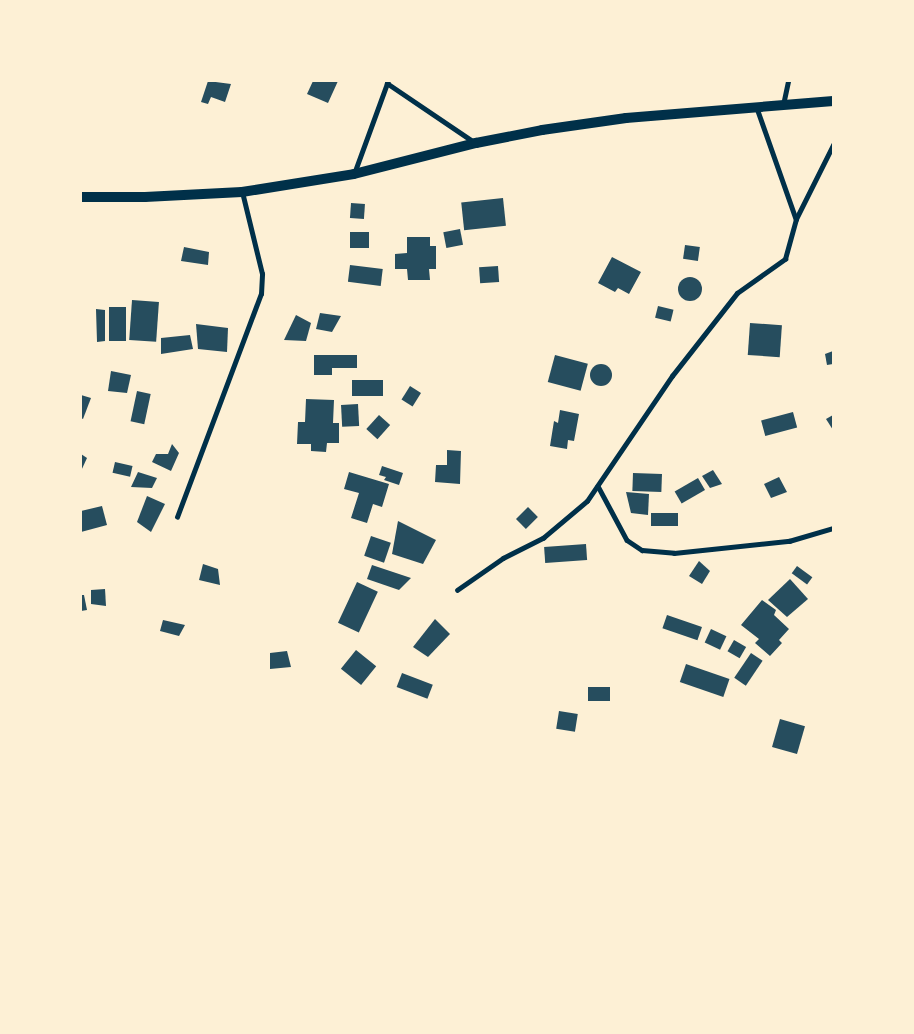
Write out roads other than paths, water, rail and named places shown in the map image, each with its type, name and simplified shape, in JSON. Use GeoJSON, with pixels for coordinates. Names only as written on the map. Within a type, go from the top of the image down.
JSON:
{"type":"FeatureCollection","features":[{"type":"Feature","properties":{"kind":"street"},"geometry":{"type":"LineString","coordinates":[[81,197],[144,197],[242,192],[354,174],[476,143],[626,118],[833,101]]}},
{"type":"Feature","properties":{"kind":"lane"},"geometry":{"type":"LineString","coordinates":[[783,105],[788,81]]}},
{"type":"Feature","properties":{"kind":"lane"},"geometry":{"type":"LineString","coordinates":[[354,174],[387,82],[476,143]]}},
{"type":"Feature","properties":{"kind":"lane"},"geometry":{"type":"LineString","coordinates":[[757,107],[796,219]]}},
{"type":"Feature","properties":{"kind":"lane"},"geometry":{"type":"LineString","coordinates":[[457,590],[502,558],[543,538],[587,501],[672,376],[737,293],[785,259],[796,219],[833,145]]}},
{"type":"Feature","properties":{"kind":"lane"},"geometry":{"type":"LineString","coordinates":[[177,518],[261,294],[262,274],[242,192]]}},
{"type":"Feature","properties":{"kind":"lane"},"geometry":{"type":"LineString","coordinates":[[598,486],[627,540],[642,550],[674,553],[789,541],[833,528]]}}]}
